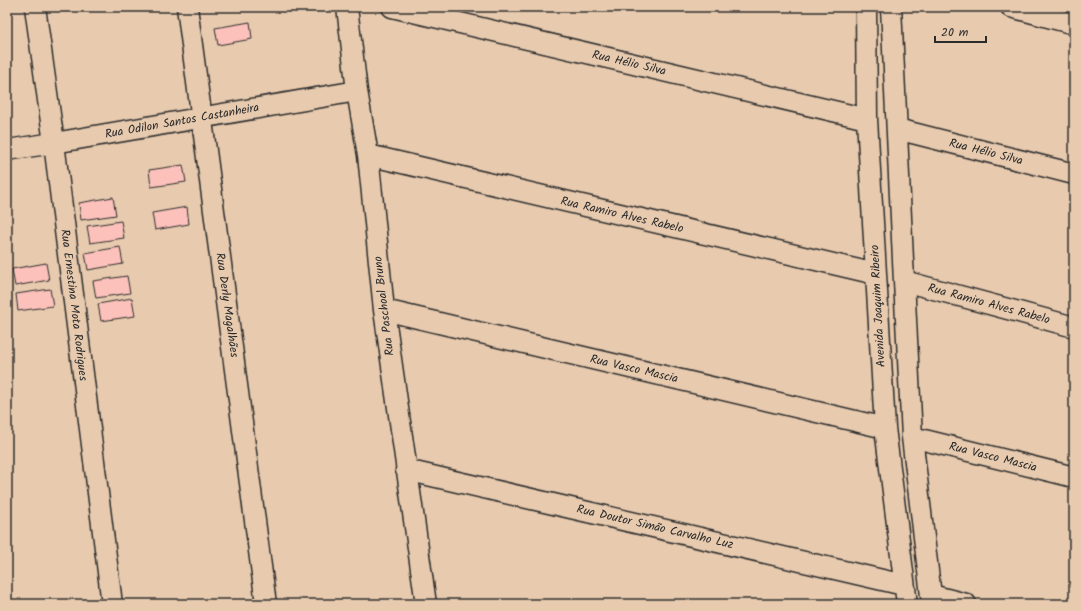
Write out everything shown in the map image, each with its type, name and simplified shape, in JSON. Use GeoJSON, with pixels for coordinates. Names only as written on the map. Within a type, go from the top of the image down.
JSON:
{"type":"FeatureCollection","features":[{"type":"Feature","properties":{"kind":"street","name":"Rua Ernestina Mota Rodrigues"},"geometry":{"type":"LineString","coordinates":[[35,7],[54,143],[112,604]]}},
{"type":"Feature","properties":{"kind":"street","name":"Rua Derly Magalhães"},"geometry":{"type":"LineString","coordinates":[[187,7],[266,604]]}},
{"type":"Feature","properties":{"kind":"street","name":"Rua Paschoal Bruno"},"geometry":{"type":"LineString","coordinates":[[347,7],[357,91],[368,155],[384,310],[426,604]]}},
{"type":"Feature","properties":{"kind":"street","name":"Rua Hélio Silva"},"geometry":{"type":"LineString","coordinates":[[392,7],[867,119]]}},
{"type":"Feature","properties":{"kind":"street","name":"Avenida Joaquim Ribeiro"},"geometry":{"type":"LineString","coordinates":[[866,7],[867,119],[885,428],[906,595]]}},
{"type":"Feature","properties":{"kind":"street"},"geometry":{"type":"LineString","coordinates":[[891,7],[912,437],[931,600],[966,604]]}},
{"type":"Feature","properties":{"kind":"street"},"geometry":{"type":"LineString","coordinates":[[1011,7],[1074,24]]}},
{"type":"Feature","properties":{"kind":"street","name":"Rua Odilon Santos Castanheira"},"geometry":{"type":"LineString","coordinates":[[7,150],[357,91]]}},
{"type":"Feature","properties":{"kind":"street","name":"Rua Hélio Silva"},"geometry":{"type":"LineString","coordinates":[[897,129],[1074,174]]}},
{"type":"Feature","properties":{"kind":"street","name":"Rua Ramiro Alves Rabelo"},"geometry":{"type":"LineString","coordinates":[[368,155],[876,274]]}},
{"type":"Feature","properties":{"kind":"street","name":"Rua Ramiro Alves Rabelo"},"geometry":{"type":"LineString","coordinates":[[904,282],[1074,327]]}},
{"type":"Feature","properties":{"kind":"street","name":"Rua Vasco Mascia"},"geometry":{"type":"LineString","coordinates":[[384,310],[885,428]]}},
{"type":"Feature","properties":{"kind":"street","name":"Rua Vasco Mascia"},"geometry":{"type":"LineString","coordinates":[[912,437],[1074,477]]}},
{"type":"Feature","properties":{"kind":"street","name":"Rua Doutor Simão Carvalho Luz"},"geometry":{"type":"LineString","coordinates":[[406,470],[906,595]]}},
{"type":"Feature","properties":{"kind":"building"},"geometry":{"type":"Polygon","coordinates":[[[250,22],[252,39],[218,45],[215,28],[250,22]]]}},
{"type":"Feature","properties":{"kind":"building"},"geometry":{"type":"Polygon","coordinates":[[[183,165],[186,182],[151,187],[149,170],[183,165]]]}},
{"type":"Feature","properties":{"kind":"building"},"geometry":{"type":"Polygon","coordinates":[[[113,197],[116,215],[81,220],[79,203],[113,197]]]}},
{"type":"Feature","properties":{"kind":"building"},"geometry":{"type":"Polygon","coordinates":[[[187,207],[189,224],[155,230],[152,213],[187,207]]]}},
{"type":"Feature","properties":{"kind":"building"},"geometry":{"type":"Polygon","coordinates":[[[121,221],[124,238],[90,243],[87,226],[121,221]]]}},
{"type":"Feature","properties":{"kind":"building"},"geometry":{"type":"Polygon","coordinates":[[[120,247],[123,264],[88,270],[85,253],[120,247]]]}},
{"type":"Feature","properties":{"kind":"building"},"geometry":{"type":"Polygon","coordinates":[[[46,263],[49,280],[15,286],[12,269],[46,263]]]}},
{"type":"Feature","properties":{"kind":"building"},"geometry":{"type":"Polygon","coordinates":[[[127,276],[130,293],[96,298],[93,281],[127,276]]]}},
{"type":"Feature","properties":{"kind":"building"},"geometry":{"type":"Polygon","coordinates":[[[50,289],[53,306],[18,311],[16,294],[50,289]]]}},
{"type":"Feature","properties":{"kind":"building"},"geometry":{"type":"Polygon","coordinates":[[[132,298],[135,316],[101,321],[98,304],[132,298]]]}}]}
